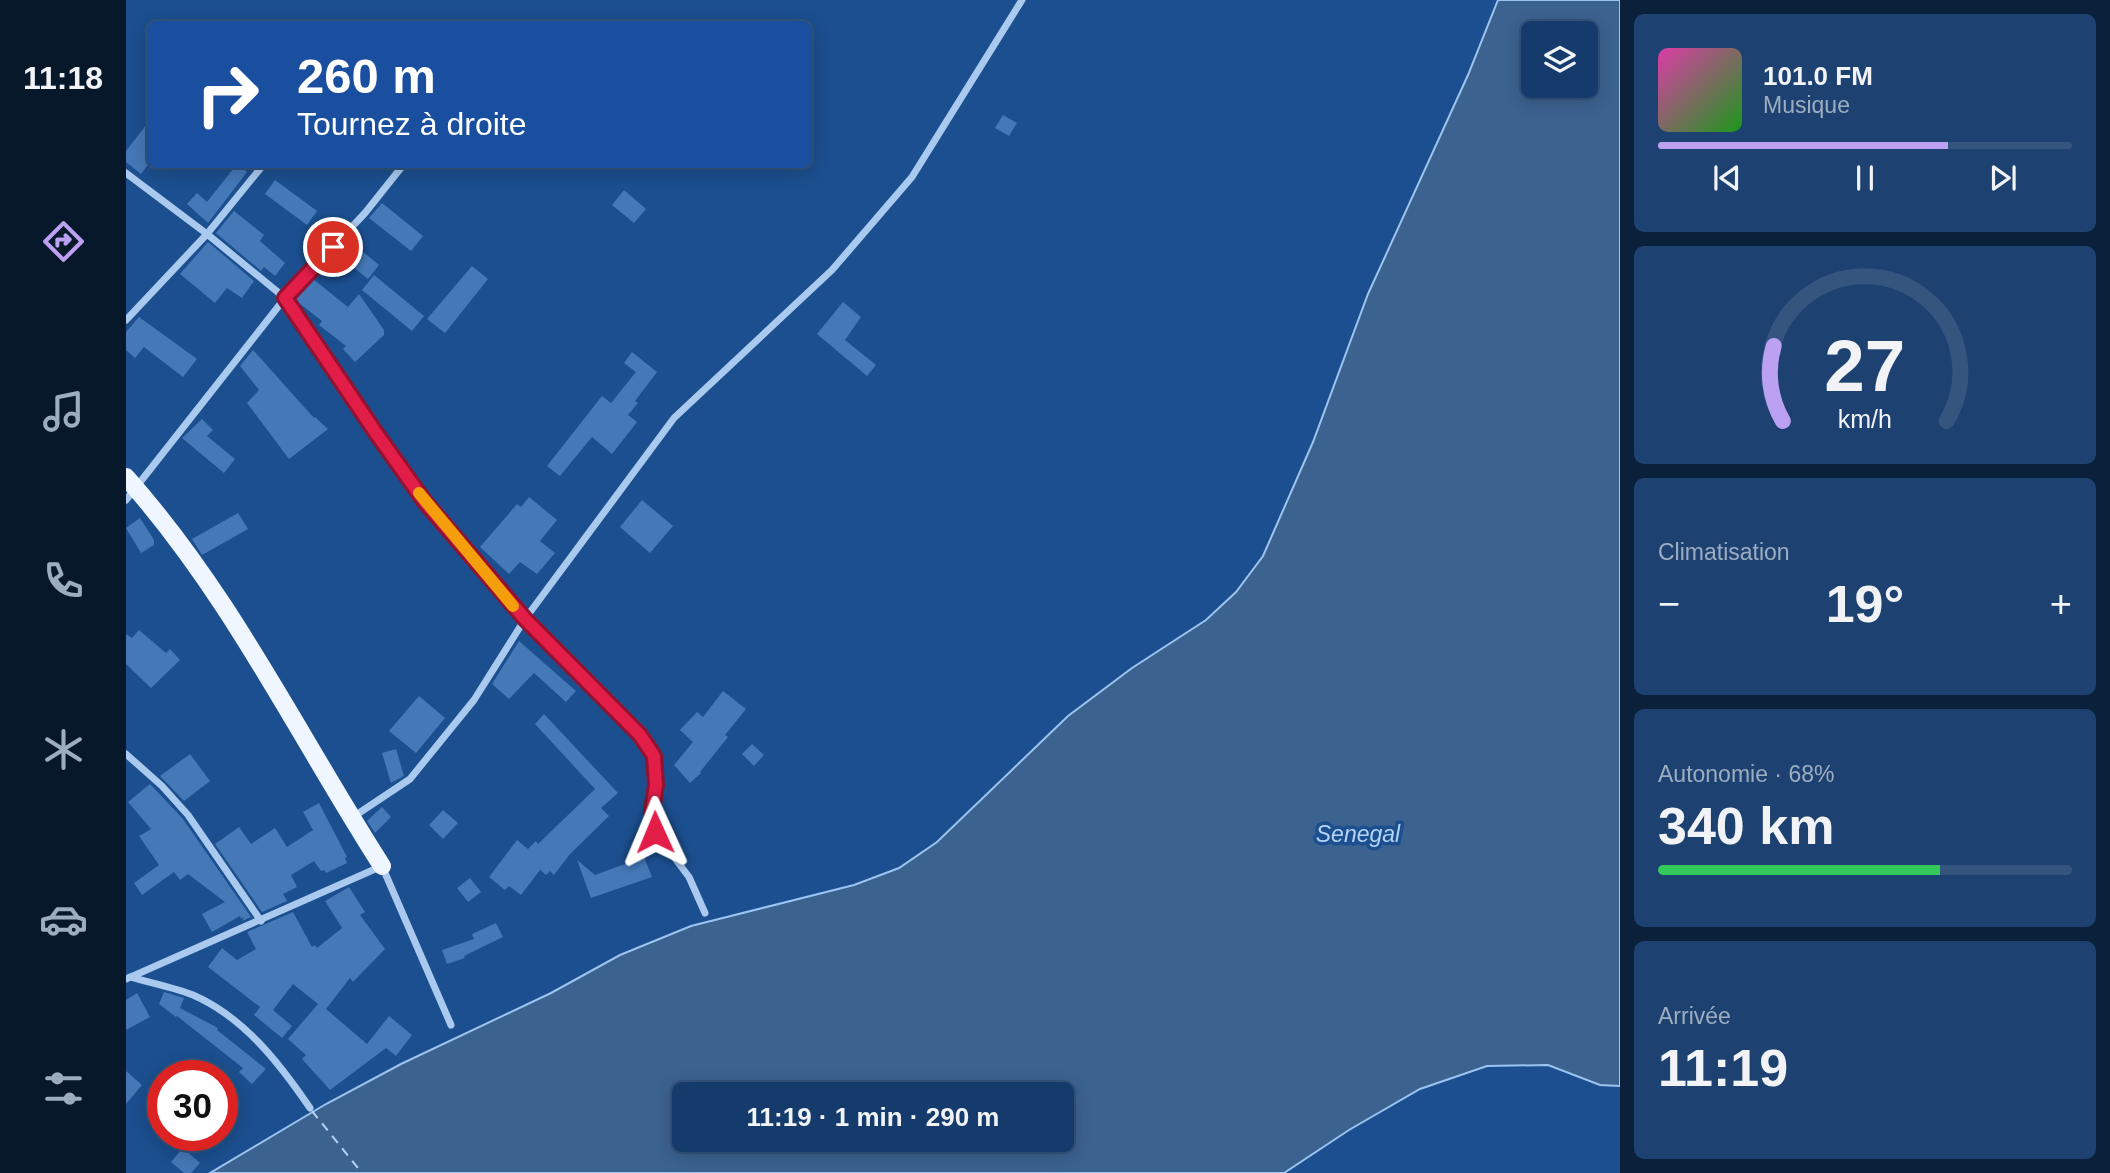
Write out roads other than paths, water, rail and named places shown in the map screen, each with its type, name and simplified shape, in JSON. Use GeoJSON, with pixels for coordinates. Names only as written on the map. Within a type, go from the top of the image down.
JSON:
{"type":"FeatureCollection","features":[{"type":"Feature","properties":{"kind":"main road"},"geometry":{"type":"LineString","coordinates":[[129,488],[192,560],[234,620],[382,866]]}},
{"type":"Feature","properties":{"kind":"street"},"geometry":{"type":"LineString","coordinates":[[351,818],[410,779],[474,700],[525,619],[674,418],[832,270],[912,177],[1022,0]]}},
{"type":"Feature","properties":{"kind":"street"},"geometry":{"type":"LineString","coordinates":[[126,320],[207,234],[261,168]]}},
{"type":"Feature","properties":{"kind":"street"},"geometry":{"type":"LineString","coordinates":[[129,488],[285,298],[365,213],[401,168]]}},
{"type":"Feature","properties":{"kind":"street"},"geometry":{"type":"LineString","coordinates":[[126,173],[207,234],[285,298],[425,502],[525,619],[640,735],[654,756],[656,785],[652,811],[655,832],[689,877],[705,913]]}},
{"type":"Feature","properties":{"kind":"street"},"geometry":{"type":"LineString","coordinates":[[126,754],[162,786],[188,815],[261,921]]}},
{"type":"Feature","properties":{"kind":"street"},"geometry":{"type":"LineString","coordinates":[[128,977],[382,866],[451,1025]]}},
{"type":"Feature","properties":{"kind":"street"},"geometry":{"type":"LineString","coordinates":[[128,977],[193,995],[219,1009],[251,1034],[287,1075],[310,1108]]}},
{"type":"Feature","properties":{"kind":"water","name":"Senegal"},"geometry":{"type":"Polygon","coordinates":[[[1498,0],[1620,0],[1620,1086],[1600,1085],[1548,1065],[1487,1066],[1420,1089],[1349,1130],[1284,1173],[210,1173],[326,1104],[401,1064],[551,993],[620,955],[691,926],[854,885],[899,868],[937,842],[1068,716],[1132,668],[1206,620],[1236,592],[1263,556],[1313,442],[1368,294],[1468,75],[1498,0]]]}}]}
